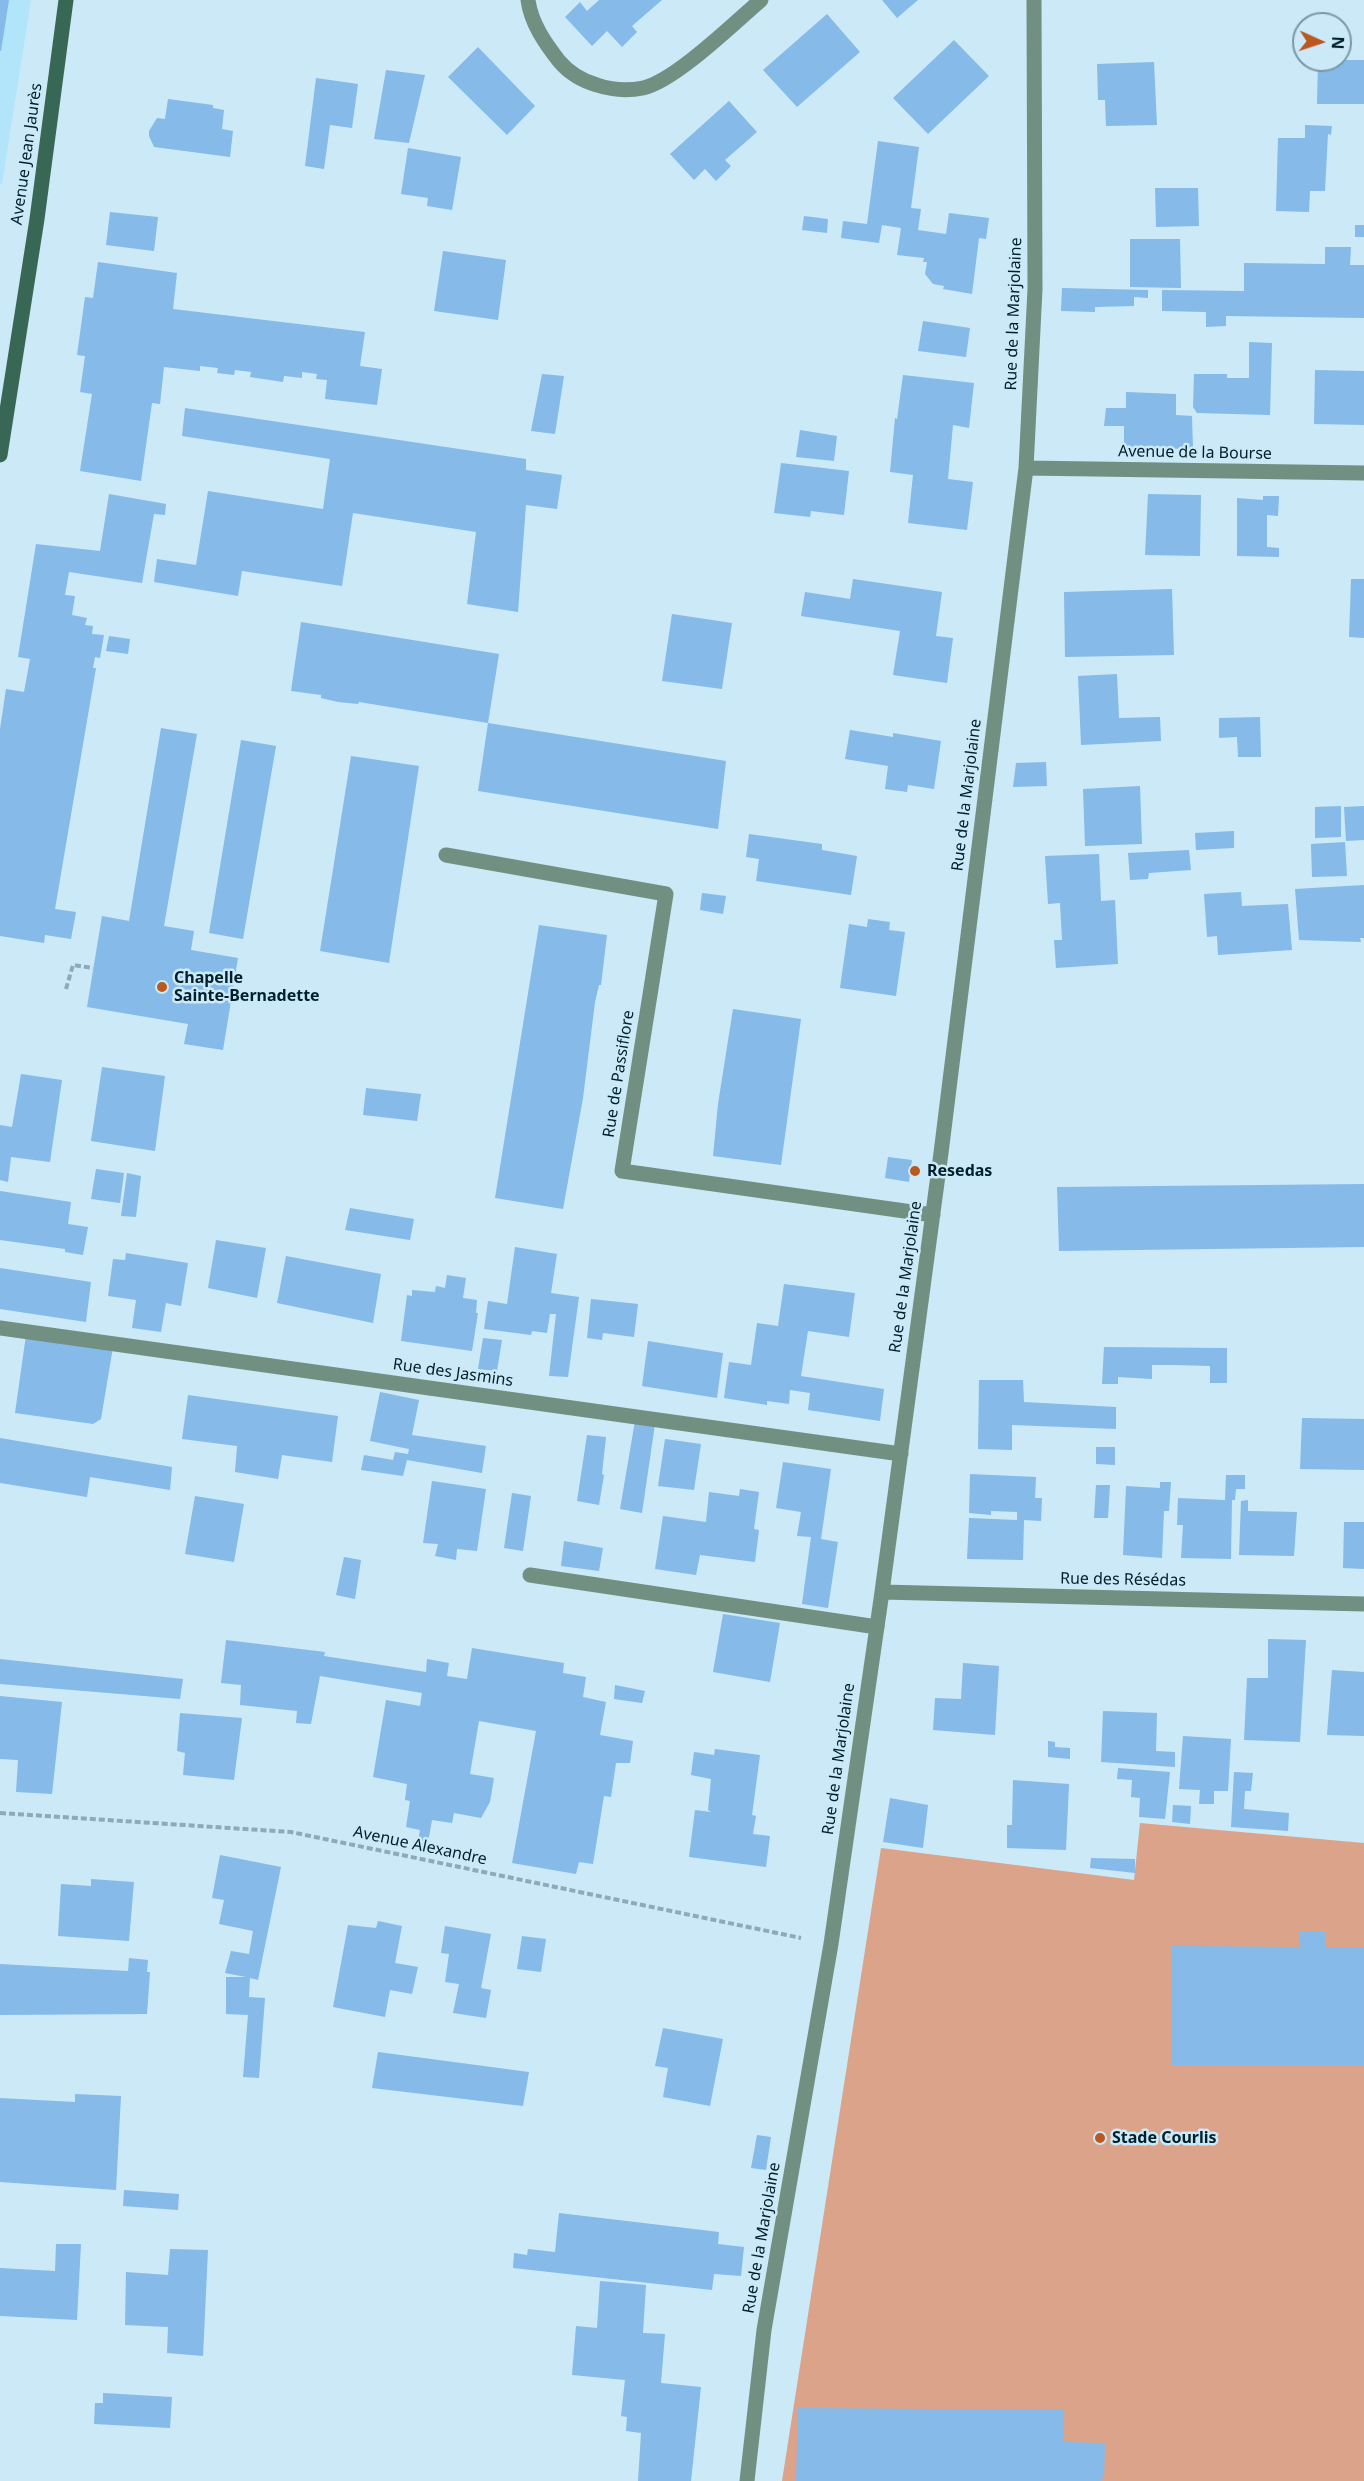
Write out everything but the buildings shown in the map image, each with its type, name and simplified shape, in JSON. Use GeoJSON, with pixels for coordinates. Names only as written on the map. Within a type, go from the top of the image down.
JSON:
{"type":"FeatureCollection","features":[{"type":"Feature","properties":{"kind":"main road","name":"Avenue Jean Jaurès"},"geometry":{"type":"LineString","coordinates":[[0,455],[37,219],[66,0]]}},
{"type":"Feature","properties":{"kind":"street"},"geometry":{"type":"LineString","coordinates":[[528,0],[530,10],[545,43],[566,69],[588,82],[611,90],[644,88],[674,73],[761,0]]}},
{"type":"Feature","properties":{"kind":"street","name":"Rue de la Marjolaine"},"geometry":{"type":"LineString","coordinates":[[747,2481],[764,2330],[831,1944],[882,1592],[933,1215],[1026,468],[1035,288],[1034,0]]}},
{"type":"Feature","properties":{"kind":"street","name":"Avenue de la Bourse"},"geometry":{"type":"LineString","coordinates":[[1026,468],[1364,473]]}},
{"type":"Feature","properties":{"kind":"street","name":"Rue de Passiflore"},"geometry":{"type":"LineString","coordinates":[[446,855],[666,894],[622,1171],[933,1215]]}},
{"type":"Feature","properties":{"kind":"street","name":"Rue des Jasmins"},"geometry":{"type":"LineString","coordinates":[[0,1328],[901,1454]]}},
{"type":"Feature","properties":{"kind":"street"},"geometry":{"type":"LineString","coordinates":[[530,1575],[877,1626]]}},
{"type":"Feature","properties":{"kind":"street","name":"Rue des Résédas"},"geometry":{"type":"LineString","coordinates":[[882,1592],[1364,1604]]}},
{"type":"Feature","properties":{"kind":"path"},"geometry":{"type":"LineString","coordinates":[[66,989],[73,965],[93,968]]}},
{"type":"Feature","properties":{"kind":"path","name":"Avenue Alexandre"},"geometry":{"type":"LineString","coordinates":[[0,1813],[291,1832],[831,1944]]}},
{"type":"Feature","properties":{"kind":"shaded area"},"geometry":{"type":"Polygon","coordinates":[[[0,0],[31,0],[2,184],[0,184],[0,0]]]}},
{"type":"Feature","properties":{"kind":"shaded area","name":"Stade Courlis"},"geometry":{"type":"Polygon","coordinates":[[[1140,1823],[1364,1843],[1364,2481],[782,2481],[881,1848],[1134,1880],[1140,1823]]]}},
{"type":"Feature","properties":{"kind":"place","name":"Chapelle Sainte-Bernadette"},"geometry":{"type":"Point","coordinates":[162,987]}},
{"type":"Feature","properties":{"kind":"place","name":"Resedas"},"geometry":{"type":"Point","coordinates":[915,1171]}},
{"type":"Feature","properties":{"kind":"place","name":"Stade Courlis"},"geometry":{"type":"Point","coordinates":[1100,2138]}}]}
